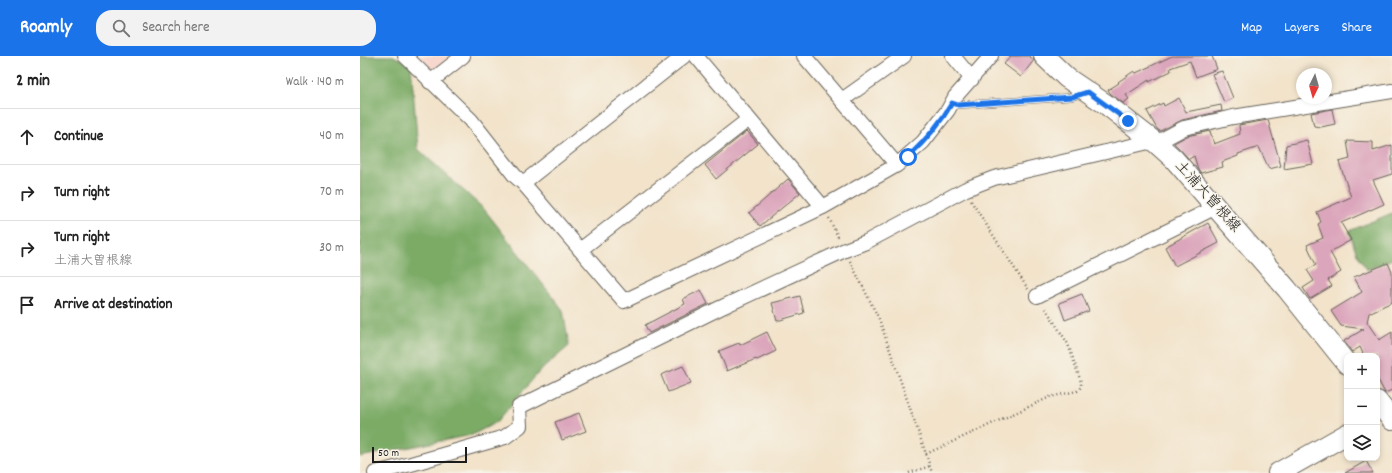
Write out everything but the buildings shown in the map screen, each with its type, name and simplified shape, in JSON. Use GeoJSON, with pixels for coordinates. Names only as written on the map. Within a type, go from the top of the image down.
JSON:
{"type":"FeatureCollection","features":[{"type":"Feature","properties":{"kind":"main road","name":"土浦大曽根線"},"geometry":{"type":"LineString","coordinates":[[1044,56],[1067,78],[1108,105],[1174,159],[1287,289],[1344,360]]}},
{"type":"Feature","properties":{"kind":"main road"},"geometry":{"type":"LineString","coordinates":[[1278,473],[1344,436]]}},
{"type":"Feature","properties":{"kind":"street"},"geometry":{"type":"LineString","coordinates":[[404,56],[471,120],[515,176],[624,301],[823,207],[897,165],[923,142],[936,126],[955,97],[972,79],[989,57]]}},
{"type":"Feature","properties":{"kind":"street"},"geometry":{"type":"LineString","coordinates":[[430,82],[463,56]]}},
{"type":"Feature","properties":{"kind":"street"},"geometry":{"type":"LineString","coordinates":[[522,183],[684,56]]}},
{"type":"Feature","properties":{"kind":"street"},"geometry":{"type":"LineString","coordinates":[[696,56],[823,207]]}},
{"type":"Feature","properties":{"kind":"street"},"geometry":{"type":"LineString","coordinates":[[804,56],[897,165]]}},
{"type":"Feature","properties":{"kind":"street"},"geometry":{"type":"LineString","coordinates":[[842,100],[904,56]]}},
{"type":"Feature","properties":{"kind":"street"},"geometry":{"type":"LineString","coordinates":[[953,56],[972,79]]}},
{"type":"Feature","properties":{"kind":"street"},"geometry":{"type":"LineString","coordinates":[[374,473],[411,464],[506,436],[520,426],[519,407],[720,308],[845,250],[866,242],[966,189],[994,178],[1155,142],[1184,128],[1233,117],[1392,91]]}},
{"type":"Feature","properties":{"kind":"street"},"geometry":{"type":"LineString","coordinates":[[580,250],[748,119]]}},
{"type":"Feature","properties":{"kind":"street"},"geometry":{"type":"LineString","coordinates":[[1037,296],[1216,207]]}},
{"type":"Feature","properties":{"kind":"lane"},"geometry":{"type":"LineString","coordinates":[[952,103],[958,105],[1072,97],[1088,92]]}},
{"type":"Feature","properties":{"kind":"path"},"geometry":{"type":"LineString","coordinates":[[926,454],[1050,397],[1077,391],[1081,386],[1068,344],[1037,296],[1030,293],[972,203],[966,189]]}},
{"type":"Feature","properties":{"kind":"path"},"geometry":{"type":"LineString","coordinates":[[823,207],[879,319],[932,473]]}},
{"type":"Feature","properties":{"kind":"path"},"geometry":{"type":"LineString","coordinates":[[909,473],[930,466]]}},
{"type":"Feature","properties":{"kind":"shaded area"},"geometry":{"type":"Polygon","coordinates":[[[411,56],[451,56],[431,72],[411,56]]]}},
{"type":"Feature","properties":{"kind":"green space"},"geometry":{"type":"Polygon","coordinates":[[[360,56],[393,56],[411,64],[418,149],[484,209],[563,310],[569,346],[539,372],[497,422],[472,435],[360,457],[360,56]]]}},
{"type":"Feature","properties":{"kind":"green space"},"geometry":{"type":"Polygon","coordinates":[[[1392,213],[1392,259],[1367,270],[1357,254],[1349,231],[1392,213]]]}},
{"type":"Feature","properties":{"kind":"route"},"geometry":{"type":"LineString","coordinates":[[908,157],[923,142],[952,103],[958,105],[1072,97],[1088,92],[1108,105],[1128,121]]}}]}
